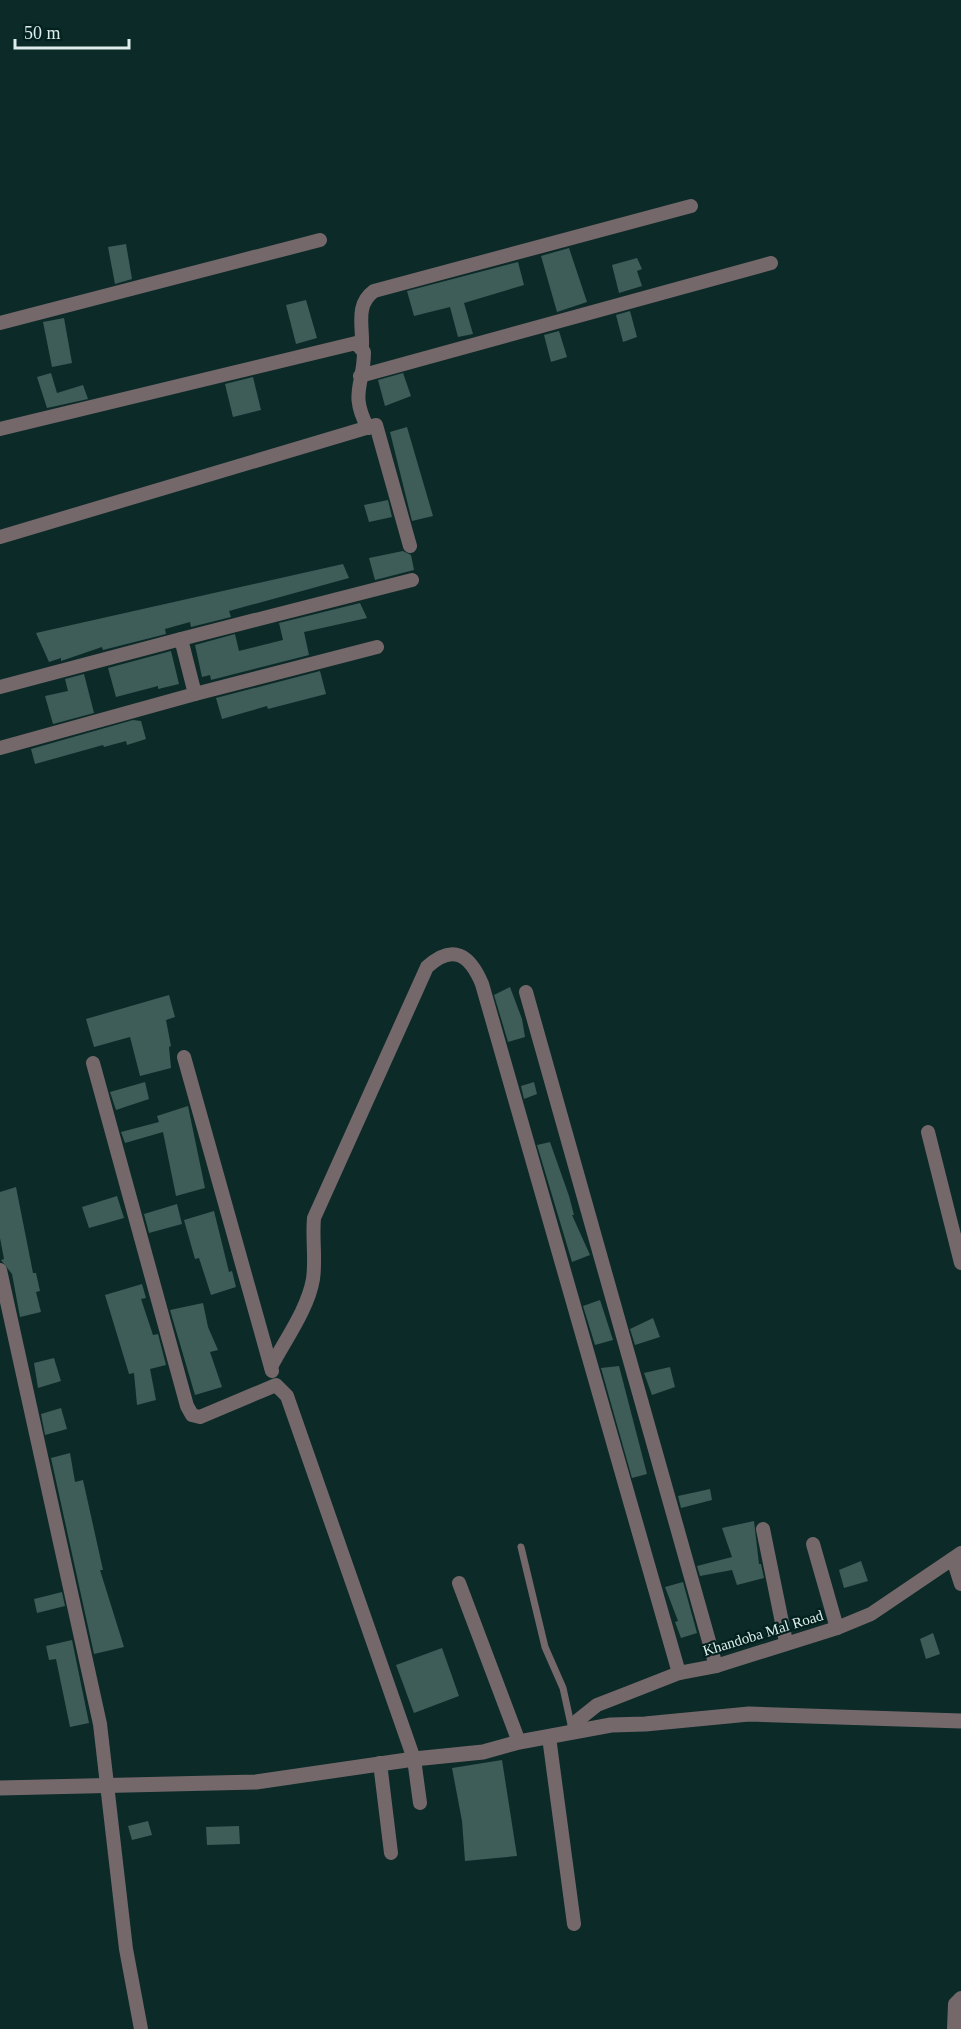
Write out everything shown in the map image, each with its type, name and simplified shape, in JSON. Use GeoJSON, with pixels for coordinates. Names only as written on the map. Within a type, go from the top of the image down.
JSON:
{"type":"FeatureCollection","features":[{"type":"Feature","properties":{"kind":"street"},"geometry":{"type":"LineString","coordinates":[[368,428],[357,401],[364,359],[361,309],[363,299],[374,291],[691,206]]}},
{"type":"Feature","properties":{"kind":"street"},"geometry":{"type":"LineString","coordinates":[[0,323],[320,240]]}},
{"type":"Feature","properties":{"kind":"street"},"geometry":{"type":"LineString","coordinates":[[360,376],[771,263]]}},
{"type":"Feature","properties":{"kind":"street"},"geometry":{"type":"LineString","coordinates":[[0,429],[350,343],[362,346]]}},
{"type":"Feature","properties":{"kind":"street"},"geometry":{"type":"LineString","coordinates":[[0,537],[376,425],[410,546]]}},
{"type":"Feature","properties":{"kind":"street"},"geometry":{"type":"LineString","coordinates":[[0,687],[412,580]]}},
{"type":"Feature","properties":{"kind":"street"},"geometry":{"type":"LineString","coordinates":[[180,639],[195,694]]}},
{"type":"Feature","properties":{"kind":"street"},"geometry":{"type":"LineString","coordinates":[[0,748],[377,646]]}},
{"type":"Feature","properties":{"kind":"street"},"geometry":{"type":"LineString","coordinates":[[271,1367],[308,1296],[313,1278],[314,1218],[427,967],[436,958],[450,954],[465,957],[475,968],[482,984],[680,1673]]}},
{"type":"Feature","properties":{"kind":"street"},"geometry":{"type":"LineString","coordinates":[[526,992],[716,1666]]}},
{"type":"Feature","properties":{"kind":"street"},"geometry":{"type":"LineString","coordinates":[[184,1057],[276,1385],[287,1396],[414,1759],[420,1803]]}},
{"type":"Feature","properties":{"kind":"street"},"geometry":{"type":"LineString","coordinates":[[93,1063],[192,1415],[200,1417],[276,1385]]}},
{"type":"Feature","properties":{"kind":"street"},"geometry":{"type":"LineString","coordinates":[[928,1132],[961,1263]]}},
{"type":"Feature","properties":{"kind":"street"},"geometry":{"type":"LineString","coordinates":[[0,1270],[100,1724],[126,1949],[141,2029]]}},
{"type":"Feature","properties":{"kind":"street"},"geometry":{"type":"LineString","coordinates":[[763,1529],[786,1642]]}},
{"type":"Feature","properties":{"kind":"street"},"geometry":{"type":"LineString","coordinates":[[813,1544],[837,1628]]}},
{"type":"Feature","properties":{"kind":"street"},"geometry":{"type":"LineString","coordinates":[[957,1556],[961,1584]]}},
{"type":"Feature","properties":{"kind":"street","name":"Khandoba Mal Road"},"geometry":{"type":"LineString","coordinates":[[572,1732],[577,1721],[597,1705],[680,1673],[716,1666],[786,1642],[837,1628],[890,1603],[957,1556]]}},
{"type":"Feature","properties":{"kind":"street"},"geometry":{"type":"LineString","coordinates":[[459,1583],[519,1742]]}},
{"type":"Feature","properties":{"kind":"street"},"geometry":{"type":"LineString","coordinates":[[0,1788],[256,1782],[380,1763],[483,1752],[519,1742],[610,1725],[749,1714],[961,1721]]}},
{"type":"Feature","properties":{"kind":"street"},"geometry":{"type":"LineString","coordinates":[[549,1737],[574,1923]]}},
{"type":"Feature","properties":{"kind":"street"},"geometry":{"type":"LineString","coordinates":[[380,1763],[391,1853]]}},
{"type":"Feature","properties":{"kind":"street"},"geometry":{"type":"LineString","coordinates":[[954,2029],[955,2004],[961,1998]]}},
{"type":"Feature","properties":{"kind":"lane"},"geometry":{"type":"LineString","coordinates":[[521,1547],[545,1647],[563,1688],[572,1732]]}},
{"type":"Feature","properties":{"kind":"building"},"geometry":{"type":"Polygon","coordinates":[[[126,244],[132,279],[115,284],[108,247],[126,244]]]}},
{"type":"Feature","properties":{"kind":"building"},"geometry":{"type":"Polygon","coordinates":[[[569,248],[587,302],[557,312],[541,256],[569,248]]]}},
{"type":"Feature","properties":{"kind":"building"},"geometry":{"type":"Polygon","coordinates":[[[637,258],[642,269],[637,271],[642,286],[619,293],[612,265],[637,258]]]}},
{"type":"Feature","properties":{"kind":"building"},"geometry":{"type":"Polygon","coordinates":[[[518,262],[524,285],[464,303],[473,334],[458,337],[450,307],[414,316],[407,291],[518,262]]]}},
{"type":"Feature","properties":{"kind":"building"},"geometry":{"type":"Polygon","coordinates":[[[306,300],[317,338],[296,344],[286,305],[306,300]]]}},
{"type":"Feature","properties":{"kind":"building"},"geometry":{"type":"Polygon","coordinates":[[[630,311],[637,337],[623,342],[616,315],[630,311]]]}},
{"type":"Feature","properties":{"kind":"building"},"geometry":{"type":"Polygon","coordinates":[[[64,318],[72,363],[52,367],[43,322],[64,318]]]}},
{"type":"Feature","properties":{"kind":"building"},"geometry":{"type":"Polygon","coordinates":[[[559,331],[567,357],[551,362],[544,335],[559,331]]]}},
{"type":"Feature","properties":{"kind":"building"},"geometry":{"type":"Polygon","coordinates":[[[51,373],[57,393],[83,385],[88,399],[47,408],[37,377],[51,373]]]}},
{"type":"Feature","properties":{"kind":"building"},"geometry":{"type":"Polygon","coordinates":[[[403,373],[411,396],[385,406],[378,380],[403,373]]]}},
{"type":"Feature","properties":{"kind":"building"},"geometry":{"type":"Polygon","coordinates":[[[253,377],[261,410],[233,417],[225,384],[253,377]]]}},
{"type":"Feature","properties":{"kind":"building"},"geometry":{"type":"Polygon","coordinates":[[[407,427],[433,516],[412,521],[390,432],[407,427]]]}},
{"type":"Feature","properties":{"kind":"building"},"geometry":{"type":"Polygon","coordinates":[[[388,500],[392,517],[369,522],[364,505],[388,500]]]}},
{"type":"Feature","properties":{"kind":"building"},"geometry":{"type":"Polygon","coordinates":[[[403,551],[411,555],[414,570],[375,580],[369,558],[403,551]]]}},
{"type":"Feature","properties":{"kind":"building"},"geometry":{"type":"Polygon","coordinates":[[[343,564],[349,578],[229,611],[231,617],[191,627],[190,622],[165,629],[166,634],[103,650],[102,647],[61,661],[61,658],[49,662],[36,633],[343,564]]]}},
{"type":"Feature","properties":{"kind":"building"},"geometry":{"type":"Polygon","coordinates":[[[360,603],[367,618],[304,632],[309,655],[211,680],[210,675],[202,677],[195,645],[235,634],[239,651],[283,640],[279,623],[360,603]]]}},
{"type":"Feature","properties":{"kind":"building"},"geometry":{"type":"Polygon","coordinates":[[[171,651],[179,684],[158,689],[158,686],[116,697],[108,668],[171,651]]]}},
{"type":"Feature","properties":{"kind":"building"},"geometry":{"type":"Polygon","coordinates":[[[320,671],[326,694],[268,709],[267,706],[222,719],[216,698],[320,671]]]}},
{"type":"Feature","properties":{"kind":"building"},"geometry":{"type":"Polygon","coordinates":[[[84,674],[94,713],[53,724],[45,696],[68,691],[65,679],[84,674]]]}},
{"type":"Feature","properties":{"kind":"building"},"geometry":{"type":"Polygon","coordinates":[[[133,720],[141,721],[146,739],[127,745],[126,741],[104,747],[103,745],[35,764],[31,749],[133,720]]]}},
{"type":"Feature","properties":{"kind":"building"},"geometry":{"type":"Polygon","coordinates":[[[510,987],[522,1019],[525,1037],[508,1042],[494,995],[510,987]]]}},
{"type":"Feature","properties":{"kind":"building"},"geometry":{"type":"Polygon","coordinates":[[[169,995],[175,1017],[166,1020],[171,1046],[169,1047],[171,1068],[140,1076],[130,1037],[94,1047],[86,1019],[169,995]]]}},
{"type":"Feature","properties":{"kind":"building"},"geometry":{"type":"Polygon","coordinates":[[[145,1082],[149,1099],[116,1110],[110,1092],[145,1082]]]}},
{"type":"Feature","properties":{"kind":"building"},"geometry":{"type":"Polygon","coordinates":[[[534,1082],[537,1094],[524,1099],[521,1086],[534,1082]]]}},
{"type":"Feature","properties":{"kind":"building"},"geometry":{"type":"Polygon","coordinates":[[[188,1106],[205,1188],[176,1196],[163,1132],[125,1143],[121,1132],[159,1122],[157,1116],[188,1106]]]}},
{"type":"Feature","properties":{"kind":"building"},"geometry":{"type":"Polygon","coordinates":[[[550,1142],[569,1196],[574,1215],[572,1215],[590,1255],[572,1262],[537,1145],[550,1142]]]}},
{"type":"Feature","properties":{"kind":"building"},"geometry":{"type":"Polygon","coordinates":[[[16,1187],[33,1273],[36,1273],[40,1291],[36,1292],[41,1312],[20,1317],[12,1274],[1,1260],[4,1259],[0,1238],[0,1192],[16,1187]]]}},
{"type":"Feature","properties":{"kind":"building"},"geometry":{"type":"Polygon","coordinates":[[[117,1196],[124,1218],[89,1228],[82,1207],[117,1196]]]}},
{"type":"Feature","properties":{"kind":"building"},"geometry":{"type":"Polygon","coordinates":[[[177,1204],[182,1224],[149,1233],[144,1214],[177,1204]]]}},
{"type":"Feature","properties":{"kind":"building"},"geometry":{"type":"Polygon","coordinates":[[[214,1211],[229,1272],[232,1271],[236,1287],[211,1295],[199,1258],[195,1259],[184,1220],[214,1211]]]}},
{"type":"Feature","properties":{"kind":"building"},"geometry":{"type":"Polygon","coordinates":[[[142,1284],[146,1298],[141,1299],[153,1335],[158,1334],[166,1365],[150,1369],[156,1400],[137,1405],[134,1373],[129,1374],[105,1295],[142,1284]]]}},
{"type":"Feature","properties":{"kind":"building"},"geometry":{"type":"Polygon","coordinates":[[[600,1300],[613,1340],[595,1345],[583,1306],[600,1300]]]}},
{"type":"Feature","properties":{"kind":"building"},"geometry":{"type":"Polygon","coordinates":[[[203,1303],[208,1327],[218,1350],[210,1352],[222,1387],[195,1395],[170,1310],[203,1303]]]}},
{"type":"Feature","properties":{"kind":"building"},"geometry":{"type":"Polygon","coordinates":[[[653,1318],[660,1337],[635,1345],[630,1329],[653,1318]]]}},
{"type":"Feature","properties":{"kind":"building"},"geometry":{"type":"Polygon","coordinates":[[[54,1358],[61,1381],[38,1388],[34,1363],[54,1358]]]}},
{"type":"Feature","properties":{"kind":"building"},"geometry":{"type":"Polygon","coordinates":[[[619,1366],[647,1474],[632,1478],[601,1368],[619,1366]]]}},
{"type":"Feature","properties":{"kind":"building"},"geometry":{"type":"Polygon","coordinates":[[[670,1367],[675,1387],[652,1395],[644,1373],[670,1367]]]}},
{"type":"Feature","properties":{"kind":"building"},"geometry":{"type":"Polygon","coordinates":[[[61,1408],[67,1429],[45,1435],[41,1414],[61,1408]]]}},
{"type":"Feature","properties":{"kind":"building"},"geometry":{"type":"Polygon","coordinates":[[[70,1453],[75,1482],[83,1480],[103,1570],[100,1570],[124,1647],[94,1654],[51,1458],[70,1453]]]}},
{"type":"Feature","properties":{"kind":"building"},"geometry":{"type":"Polygon","coordinates":[[[710,1489],[712,1500],[681,1508],[678,1496],[710,1489]]]}},
{"type":"Feature","properties":{"kind":"building"},"geometry":{"type":"Polygon","coordinates":[[[754,1521],[759,1564],[761,1564],[764,1578],[737,1585],[732,1570],[700,1576],[697,1566],[732,1557],[722,1528],[754,1521]]]}},
{"type":"Feature","properties":{"kind":"building"},"geometry":{"type":"Polygon","coordinates":[[[861,1561],[868,1581],[844,1588],[839,1570],[861,1561]]]}},
{"type":"Feature","properties":{"kind":"building"},"geometry":{"type":"Polygon","coordinates":[[[683,1582],[697,1633],[681,1638],[675,1622],[678,1621],[665,1587],[683,1582]]]}},
{"type":"Feature","properties":{"kind":"building"},"geometry":{"type":"Polygon","coordinates":[[[62,1592],[65,1606],[37,1613],[34,1599],[62,1592]]]}},
{"type":"Feature","properties":{"kind":"building"},"geometry":{"type":"Polygon","coordinates":[[[933,1633],[940,1654],[926,1659],[920,1639],[933,1633]]]}},
{"type":"Feature","properties":{"kind":"building"},"geometry":{"type":"Polygon","coordinates":[[[72,1640],[89,1723],[70,1727],[56,1659],[49,1660],[46,1646],[72,1640]]]}},
{"type":"Feature","properties":{"kind":"building"},"geometry":{"type":"Polygon","coordinates":[[[442,1648],[459,1696],[414,1713],[396,1665],[442,1648]]]}},
{"type":"Feature","properties":{"kind":"building"},"geometry":{"type":"Polygon","coordinates":[[[502,1760],[517,1856],[465,1861],[462,1821],[452,1768],[502,1760]]]}},
{"type":"Feature","properties":{"kind":"building"},"geometry":{"type":"Polygon","coordinates":[[[148,1821],[152,1835],[132,1840],[128,1826],[148,1821]]]}},
{"type":"Feature","properties":{"kind":"building"},"geometry":{"type":"Polygon","coordinates":[[[239,1826],[240,1844],[207,1845],[206,1827],[239,1826]]]}}]}
